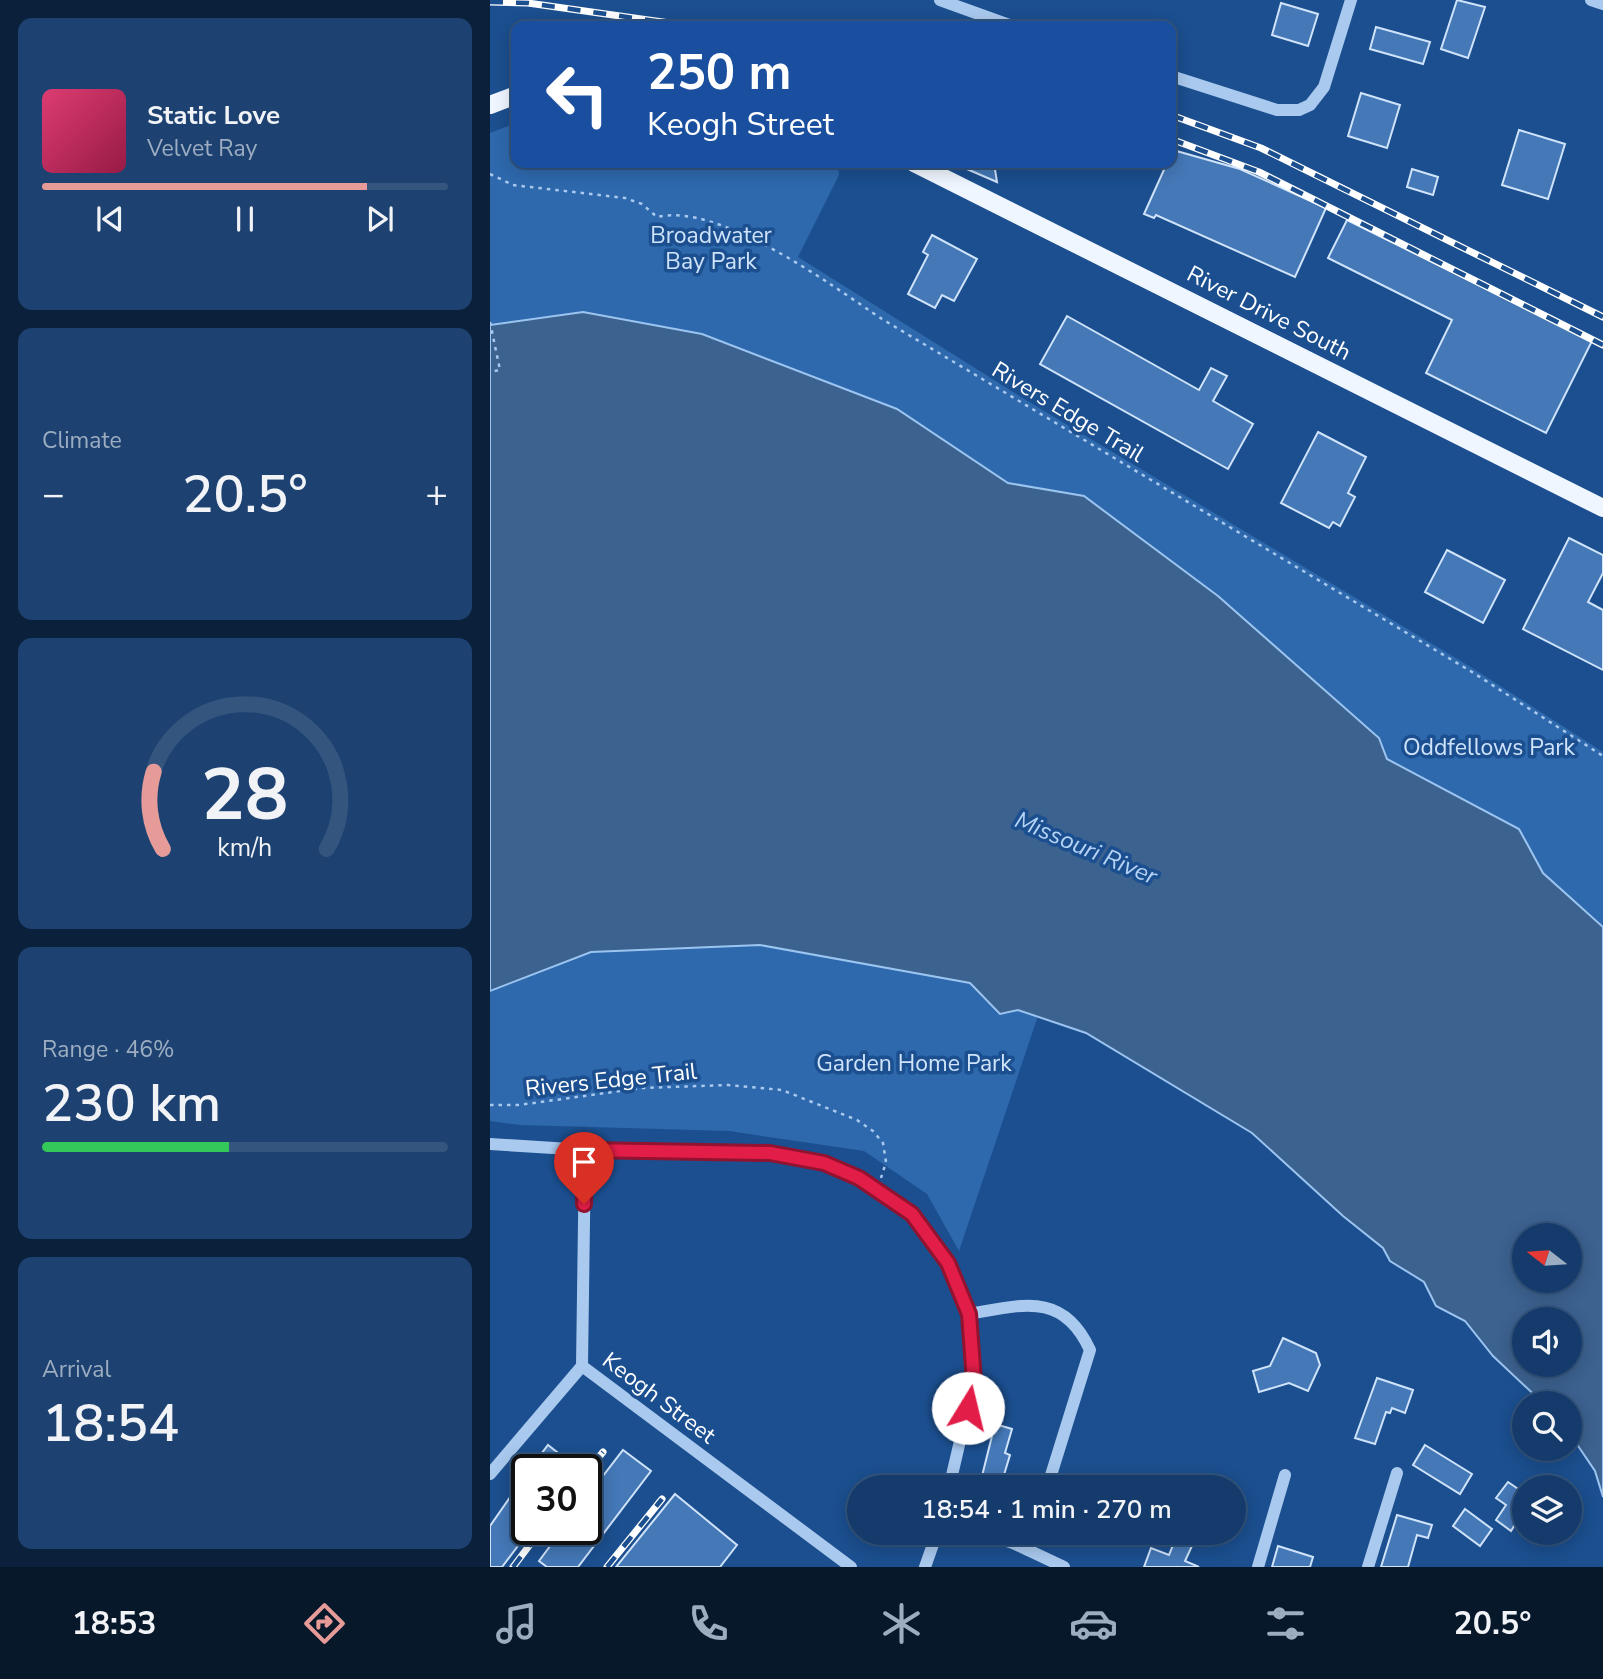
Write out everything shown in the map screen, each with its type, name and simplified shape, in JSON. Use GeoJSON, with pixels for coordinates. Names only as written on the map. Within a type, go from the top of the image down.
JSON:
{"type":"FeatureCollection","features":[{"type":"Feature","properties":{"kind":"main road"},"geometry":{"type":"LineString","coordinates":[[490,105],[511,97]]}},
{"type":"Feature","properties":{"kind":"main road","name":"River Drive South"},"geometry":{"type":"LineString","coordinates":[[924,168],[1603,508]]}},
{"type":"Feature","properties":{"kind":"street"},"geometry":{"type":"LineString","coordinates":[[940,0],[998,21]]}},
{"type":"Feature","properties":{"kind":"street"},"geometry":{"type":"LineString","coordinates":[[1176,78],[1277,110],[1299,110],[1310,105],[1324,87],[1351,0]]}},
{"type":"Feature","properties":{"kind":"street"},"geometry":{"type":"LineString","coordinates":[[1591,0],[1603,4]]}},
{"type":"Feature","properties":{"kind":"street"},"geometry":{"type":"LineString","coordinates":[[490,1144],[585,1150],[770,1153],[824,1163],[859,1178],[912,1214],[948,1263],[969,1314],[974,1381],[952,1475]]}},
{"type":"Feature","properties":{"kind":"street","name":"Keogh Street"},"geometry":{"type":"LineString","coordinates":[[585,1150],[582,1366],[851,1567]]}},
{"type":"Feature","properties":{"kind":"street"},"geometry":{"type":"LineString","coordinates":[[969,1314],[1027,1304],[1059,1310],[1081,1330],[1090,1350],[1051,1475]]}},
{"type":"Feature","properties":{"kind":"street"},"geometry":{"type":"LineString","coordinates":[[490,1474],[582,1366]]}},
{"type":"Feature","properties":{"kind":"street"},"geometry":{"type":"LineString","coordinates":[[1368,1567],[1397,1473]]}},
{"type":"Feature","properties":{"kind":"street"},"geometry":{"type":"LineString","coordinates":[[1258,1567],[1285,1475]]}},
{"type":"Feature","properties":{"kind":"street"},"geometry":{"type":"LineString","coordinates":[[926,1567],[933,1545]]}},
{"type":"Feature","properties":{"kind":"street"},"geometry":{"type":"LineString","coordinates":[[1014,1545],[1064,1567]]}},
{"type":"Feature","properties":{"kind":"street"},"geometry":{"type":"LineString","coordinates":[[1028,1550],[1029,1545]]}},
{"type":"Feature","properties":{"kind":"path","name":"Rivers Edge Trail"},"geometry":{"type":"LineString","coordinates":[[490,174],[513,185],[625,198],[642,204],[657,217],[671,213],[689,216],[754,240],[807,268],[882,319],[1472,672],[1603,756]]}},
{"type":"Feature","properties":{"kind":"path"},"geometry":{"type":"LineString","coordinates":[[490,322],[500,370],[490,372]]}},
{"type":"Feature","properties":{"kind":"path"},"geometry":{"type":"LineString","coordinates":[[490,351],[496,349]]}},
{"type":"Feature","properties":{"kind":"path"},"geometry":{"type":"LineString","coordinates":[[490,361],[498,359]]}},
{"type":"Feature","properties":{"kind":"path","name":"Rivers Edge Trail"},"geometry":{"type":"LineString","coordinates":[[490,1105],[519,1105],[642,1088],[729,1086],[782,1090],[857,1120],[873,1131],[883,1143],[886,1162],[875,1189]]}},
{"type":"Feature","properties":{"kind":"green space","name":"Broadwater Bay Park"},"geometry":{"type":"Polygon","coordinates":[[[511,125],[511,168],[838,168],[839,175],[798,257],[1026,400],[1469,666],[1603,752],[1603,927],[1543,873],[1519,829],[1387,759],[1379,737],[1218,596],[1084,496],[1008,483],[897,409],[583,312],[490,325],[490,133],[511,125]]]}},
{"type":"Feature","properties":{"kind":"green space","name":"Garden Home Park"},"geometry":{"type":"Polygon","coordinates":[[[681,929],[913,953],[1042,1004],[959,1251],[927,1194],[864,1151],[729,1131],[520,1125],[490,1121],[490,975],[681,929]]]}},
{"type":"Feature","properties":{"kind":"water","name":"Missouri River"},"geometry":{"type":"Polygon","coordinates":[[[583,312],[702,334],[897,409],[1008,483],[1084,496],[1218,596],[1379,738],[1387,759],[1519,829],[1543,873],[1603,927],[1603,1497],[1595,1471],[1582,1452],[1582,1391],[1530,1391],[1515,1377],[1582,1377],[1582,1307],[1512,1307],[1512,1374],[1493,1356],[1465,1321],[1436,1306],[1424,1282],[1390,1261],[1383,1248],[1343,1216],[1252,1133],[1086,1033],[1018,1010],[1000,1014],[970,983],[760,945],[591,952],[490,991],[490,325],[583,312]]]}},
{"type":"Feature","properties":{"kind":"building"},"geometry":{"type":"Polygon","coordinates":[[[1457,0],[1485,7],[1468,58],[1441,49],[1457,0]]]}},
{"type":"Feature","properties":{"kind":"building"},"geometry":{"type":"Polygon","coordinates":[[[1281,3],[1318,14],[1308,46],[1272,35],[1281,3]]]}},
{"type":"Feature","properties":{"kind":"building"},"geometry":{"type":"Polygon","coordinates":[[[1376,27],[1430,42],[1423,64],[1370,49],[1376,27]]]}},
{"type":"Feature","properties":{"kind":"building"},"geometry":{"type":"Polygon","coordinates":[[[1361,93],[1400,105],[1387,148],[1348,136],[1361,93]]]}},
{"type":"Feature","properties":{"kind":"building"},"geometry":{"type":"Polygon","coordinates":[[[1519,130],[1565,144],[1548,199],[1502,185],[1519,130]]]}},
{"type":"Feature","properties":{"kind":"building"},"geometry":{"type":"Polygon","coordinates":[[[1176,151],[1240,169],[1326,208],[1295,277],[1156,215],[1154,218],[1144,214],[1165,168],[1176,168],[1176,151]]]}},
{"type":"Feature","properties":{"kind":"building"},"geometry":{"type":"Polygon","coordinates":[[[965,168],[995,168],[997,182],[965,168]]]}},
{"type":"Feature","properties":{"kind":"building"},"geometry":{"type":"Polygon","coordinates":[[[1412,169],[1438,177],[1433,195],[1407,187],[1412,169]]]}},
{"type":"Feature","properties":{"kind":"building"},"geometry":{"type":"Polygon","coordinates":[[[1347,220],[1592,341],[1546,433],[1426,373],[1452,320],[1328,258],[1347,220]]]}},
{"type":"Feature","properties":{"kind":"building"},"geometry":{"type":"Polygon","coordinates":[[[932,235],[977,259],[954,301],[942,295],[935,308],[908,294],[928,255],[923,252],[932,235]]]}},
{"type":"Feature","properties":{"kind":"building"},"geometry":{"type":"Polygon","coordinates":[[[1067,316],[1199,390],[1211,368],[1227,376],[1213,401],[1253,424],[1228,469],[1040,364],[1067,316]]]}},
{"type":"Feature","properties":{"kind":"building"},"geometry":{"type":"Polygon","coordinates":[[[1318,432],[1366,457],[1348,493],[1355,497],[1340,526],[1333,522],[1329,528],[1281,503],[1318,432]]]}},
{"type":"Feature","properties":{"kind":"building"},"geometry":{"type":"Polygon","coordinates":[[[1569,538],[1603,555],[1603,573],[1588,602],[1603,610],[1603,670],[1523,629],[1569,538]]]}},
{"type":"Feature","properties":{"kind":"building"},"geometry":{"type":"Polygon","coordinates":[[[1447,550],[1505,580],[1483,623],[1425,592],[1447,550]]]}},
{"type":"Feature","properties":{"kind":"building"},"geometry":{"type":"Polygon","coordinates":[[[1283,1338],[1316,1353],[1320,1365],[1308,1391],[1289,1383],[1259,1392],[1253,1371],[1270,1366],[1283,1338]]]}},
{"type":"Feature","properties":{"kind":"building"},"geometry":{"type":"Polygon","coordinates":[[[1377,1378],[1413,1390],[1405,1413],[1392,1408],[1390,1413],[1386,1412],[1375,1444],[1355,1438],[1377,1378]]]}},
{"type":"Feature","properties":{"kind":"building"},"geometry":{"type":"Polygon","coordinates":[[[995,1424],[1012,1429],[1005,1453],[1010,1455],[1004,1475],[982,1475],[995,1424]]]}},
{"type":"Feature","properties":{"kind":"building"},"geometry":{"type":"Polygon","coordinates":[[[548,1445],[560,1454],[541,1454],[548,1445]]]}},
{"type":"Feature","properties":{"kind":"building"},"geometry":{"type":"Polygon","coordinates":[[[1425,1445],[1472,1474],[1460,1494],[1413,1465],[1425,1445]]]}},
{"type":"Feature","properties":{"kind":"building"},"geometry":{"type":"Polygon","coordinates":[[[623,1450],[651,1471],[602,1535],[602,1477],[623,1450]]]}},
{"type":"Feature","properties":{"kind":"building"},"geometry":{"type":"Polygon","coordinates":[[[1508,1482],[1512,1485],[1511,1531],[1496,1520],[1506,1505],[1496,1498],[1508,1482]]]}},
{"type":"Feature","properties":{"kind":"building"},"geometry":{"type":"Polygon","coordinates":[[[675,1494],[737,1545],[720,1567],[616,1567],[675,1494]]]}},
{"type":"Feature","properties":{"kind":"building"},"geometry":{"type":"Polygon","coordinates":[[[511,1496],[511,1545],[519,1545],[502,1567],[490,1567],[490,1526],[511,1496]]]}},
{"type":"Feature","properties":{"kind":"building"},"geometry":{"type":"Polygon","coordinates":[[[1465,1509],[1492,1529],[1480,1546],[1453,1526],[1465,1509]]]}},
{"type":"Feature","properties":{"kind":"building"},"geometry":{"type":"Polygon","coordinates":[[[1397,1515],[1432,1525],[1428,1538],[1417,1535],[1408,1567],[1381,1567],[1397,1515]]]}},
{"type":"Feature","properties":{"kind":"building"},"geometry":{"type":"Polygon","coordinates":[[[551,1545],[595,1545],[578,1567],[547,1567],[539,1561],[551,1545]]]}},
{"type":"Feature","properties":{"kind":"building"},"geometry":{"type":"Polygon","coordinates":[[[1173,1545],[1192,1545],[1185,1561],[1199,1567],[1144,1567],[1151,1548],[1169,1555],[1173,1545]]]}},
{"type":"Feature","properties":{"kind":"building"},"geometry":{"type":"Polygon","coordinates":[[[1278,1546],[1313,1557],[1310,1567],[1272,1567],[1278,1546]]]}},
{"type":"Feature","properties":{"kind":"railway"},"geometry":{"type":"LineString","coordinates":[[490,2],[528,3],[656,21]]}},
{"type":"Feature","properties":{"kind":"railway"},"geometry":{"type":"LineString","coordinates":[[1176,117],[1261,148],[1603,317]]}},
{"type":"Feature","properties":{"kind":"railway"},"geometry":{"type":"LineString","coordinates":[[1176,141],[1259,172],[1603,345]]}},
{"type":"Feature","properties":{"kind":"railway"},"geometry":{"type":"LineString","coordinates":[[607,1567],[662,1499]]}},
{"type":"Feature","properties":{"kind":"railway"},"geometry":{"type":"LineString","coordinates":[[513,1567],[530,1545]]}},
{"type":"Feature","properties":{"kind":"route"},"geometry":{"type":"LineString","coordinates":[[584,1204],[585,1150],[770,1153],[824,1163],[859,1178],[912,1214],[948,1263],[969,1314],[974,1381],[968,1408]]}},
{"type":"Feature","properties":{"kind":"park label","name":"Oddfellows Park"},"geometry":{"type":"Point","coordinates":[1489,747]}}]}
